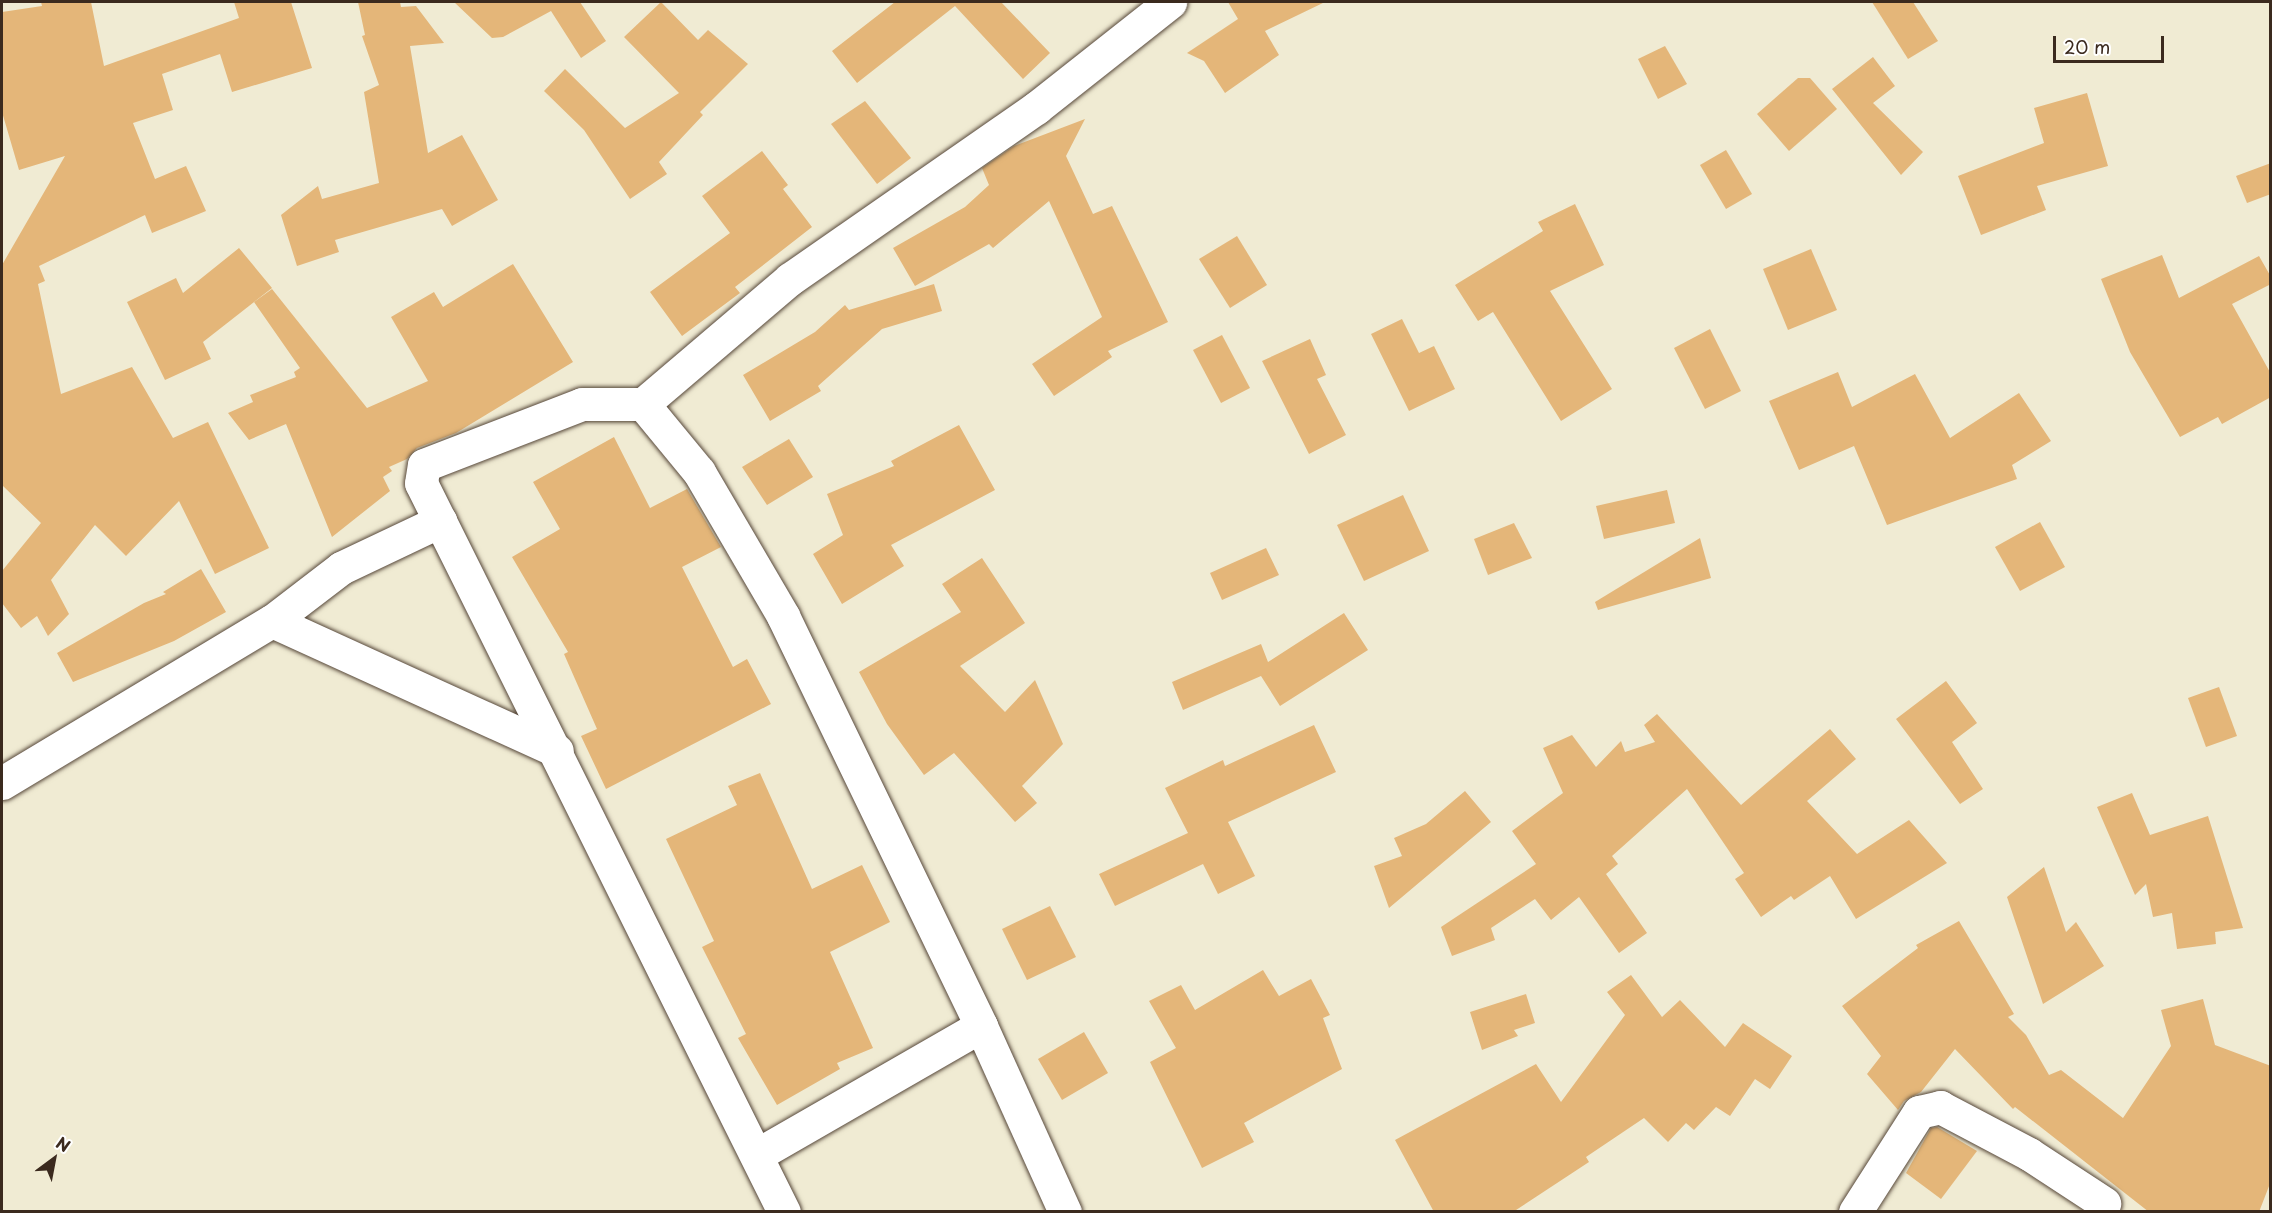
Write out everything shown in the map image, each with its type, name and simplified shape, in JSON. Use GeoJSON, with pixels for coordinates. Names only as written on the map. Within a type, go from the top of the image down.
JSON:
{"type":"FeatureCollection","features":[{"type":"Feature","properties":{"kind":"street"},"geometry":{"type":"LineString","coordinates":[[784,1212],[758,1154],[421,483],[424,465],[582,404],[643,404],[790,279],[1036,108],[1170,2]]}},
{"type":"Feature","properties":{"kind":"street"},"geometry":{"type":"LineString","coordinates":[[643,404],[699,472],[783,616],[981,1026],[1065,1212]]}},
{"type":"Feature","properties":{"kind":"street"},"geometry":{"type":"LineString","coordinates":[[2,783],[272,621],[341,568],[440,521]]}},
{"type":"Feature","properties":{"kind":"street"},"geometry":{"type":"LineString","coordinates":[[272,621],[557,751]]}},
{"type":"Feature","properties":{"kind":"street"},"geometry":{"type":"LineString","coordinates":[[758,1154],[981,1026]]}},
{"type":"Feature","properties":{"kind":"street"},"geometry":{"type":"LineString","coordinates":[[1855,1212],[1919,1112],[1940,1107],[2029,1154],[2104,1203]]}},
{"type":"Feature","properties":{"kind":"building"},"geometry":{"type":"Polygon","coordinates":[[[41,2],[91,2],[104,66],[239,18],[234,2],[291,2],[312,68],[232,92],[220,54],[162,74],[173,110],[133,123],[155,179],[186,166],[206,211],[152,233],[145,215],[39,266],[45,281],[38,284],[61,394],[132,367],[173,438],[208,422],[269,548],[215,574],[179,501],[126,556],[95,525],[51,580],[69,614],[48,636],[37,616],[21,628],[2,603],[2,571],[41,523],[2,485],[2,265],[65,156],[19,170],[2,112],[2,12],[42,6],[41,2]]]}},
{"type":"Feature","properties":{"kind":"building"},"geometry":{"type":"Polygon","coordinates":[[[358,2],[400,2],[401,7],[416,6],[444,43],[410,46],[428,153],[462,135],[498,200],[452,226],[442,209],[335,240],[339,252],[297,266],[281,215],[318,186],[322,199],[379,183],[364,92],[379,85],[362,36],[365,35],[358,2]]]}},
{"type":"Feature","properties":{"kind":"building"},"geometry":{"type":"Polygon","coordinates":[[[454,2],[580,2],[606,41],[581,58],[551,11],[503,37],[492,38],[454,2]]]}},
{"type":"Feature","properties":{"kind":"building"},"geometry":{"type":"Polygon","coordinates":[[[661,2],[698,40],[708,30],[748,64],[700,112],[703,115],[659,162],[667,174],[630,199],[584,130],[544,91],[565,69],[625,128],[679,93],[624,37],[661,2]]]}},
{"type":"Feature","properties":{"kind":"building"},"geometry":{"type":"Polygon","coordinates":[[[895,2],[1001,2],[1050,53],[1023,79],[955,6],[857,83],[832,51],[895,2]]]}},
{"type":"Feature","properties":{"kind":"building"},"geometry":{"type":"Polygon","coordinates":[[[1228,2],[1325,2],[1265,31],[1279,55],[1225,93],[1204,61],[1187,53],[1238,19],[1228,2]]]}},
{"type":"Feature","properties":{"kind":"building"},"geometry":{"type":"Polygon","coordinates":[[[1872,2],[1913,2],[1938,41],[1908,59],[1872,2]]]}},
{"type":"Feature","properties":{"kind":"building"},"geometry":{"type":"Polygon","coordinates":[[[1665,46],[1687,84],[1658,99],[1638,59],[1665,46]]]}},
{"type":"Feature","properties":{"kind":"building"},"geometry":{"type":"Polygon","coordinates":[[[1873,57],[1895,86],[1873,103],[1923,152],[1901,175],[1832,89],[1873,57]]]}},
{"type":"Feature","properties":{"kind":"building"},"geometry":{"type":"Polygon","coordinates":[[[1798,78],[1810,78],[1837,109],[1789,151],[1757,114],[1798,78]]]}},
{"type":"Feature","properties":{"kind":"building"},"geometry":{"type":"Polygon","coordinates":[[[2087,93],[2108,166],[2037,186],[2046,210],[1981,235],[1958,176],[2044,143],[2034,108],[2087,93]]]}},
{"type":"Feature","properties":{"kind":"building"},"geometry":{"type":"Polygon","coordinates":[[[865,101],[911,158],[877,184],[831,124],[865,101]]]}},
{"type":"Feature","properties":{"kind":"building"},"geometry":{"type":"Polygon","coordinates":[[[1085,119],[1066,156],[1093,214],[1112,206],[1168,322],[1108,351],[1112,357],[1054,396],[1032,364],[1102,317],[1049,201],[993,248],[989,244],[915,286],[893,248],[965,207],[989,185],[982,168],[1014,146],[1085,119]]]}},
{"type":"Feature","properties":{"kind":"building"},"geometry":{"type":"Polygon","coordinates":[[[1726,150],[1752,194],[1726,209],[1700,165],[1726,150]]]}},
{"type":"Feature","properties":{"kind":"building"},"geometry":{"type":"Polygon","coordinates":[[[762,151],[788,185],[783,189],[812,227],[735,287],[740,293],[682,336],[650,292],[730,233],[702,196],[762,151]]]}},
{"type":"Feature","properties":{"kind":"building"},"geometry":{"type":"Polygon","coordinates":[[[2271,163],[2271,194],[2247,203],[2236,176],[2271,163]]]}},
{"type":"Feature","properties":{"kind":"building"},"geometry":{"type":"Polygon","coordinates":[[[1575,204],[1604,265],[1550,291],[1612,389],[1561,421],[1493,312],[1478,321],[1455,285],[1543,231],[1538,222],[1575,204]]]}},
{"type":"Feature","properties":{"kind":"building"},"geometry":{"type":"Polygon","coordinates":[[[1237,236],[1267,285],[1230,308],[1199,259],[1237,236]]]}},
{"type":"Feature","properties":{"kind":"building"},"geometry":{"type":"Polygon","coordinates":[[[239,248],[272,288],[203,342],[211,359],[165,380],[127,302],[176,278],[183,293],[239,248]]]}},
{"type":"Feature","properties":{"kind":"building"},"geometry":{"type":"Polygon","coordinates":[[[1811,249],[1837,310],[1788,330],[1763,269],[1811,249]]]}},
{"type":"Feature","properties":{"kind":"building"},"geometry":{"type":"Polygon","coordinates":[[[2162,255],[2179,298],[2259,256],[2271,277],[2271,284],[2232,304],[2271,374],[2271,397],[2222,424],[2218,417],[2180,437],[2130,352],[2101,279],[2162,255]]]}},
{"type":"Feature","properties":{"kind":"building"},"geometry":{"type":"Polygon","coordinates":[[[513,264],[573,362],[456,433],[417,448],[407,459],[389,467],[392,471],[383,477],[390,491],[332,537],[286,424],[249,440],[228,413],[253,402],[250,395],[296,377],[294,372],[300,368],[254,302],[272,289],[367,408],[428,381],[391,317],[434,292],[443,307],[513,264]]]}},
{"type":"Feature","properties":{"kind":"building"},"geometry":{"type":"Polygon","coordinates":[[[934,284],[942,311],[882,329],[818,386],[821,391],[770,421],[743,375],[815,332],[845,305],[849,310],[934,284]]]}},
{"type":"Feature","properties":{"kind":"building"},"geometry":{"type":"Polygon","coordinates":[[[1402,319],[1419,353],[1434,346],[1455,389],[1409,411],[1371,334],[1402,319]]]}},
{"type":"Feature","properties":{"kind":"building"},"geometry":{"type":"Polygon","coordinates":[[[1710,329],[1741,391],[1705,409],[1674,348],[1710,329]]]}},
{"type":"Feature","properties":{"kind":"building"},"geometry":{"type":"Polygon","coordinates":[[[1222,335],[1250,388],[1221,403],[1193,350],[1222,335]]]}},
{"type":"Feature","properties":{"kind":"building"},"geometry":{"type":"Polygon","coordinates":[[[1310,339],[1326,375],[1317,379],[1346,435],[1309,454],[1262,361],[1310,339]]]}},
{"type":"Feature","properties":{"kind":"building"},"geometry":{"type":"Polygon","coordinates":[[[1838,372],[1852,407],[1915,374],[1950,438],[2019,393],[2051,441],[2012,465],[2017,479],[1887,525],[1854,446],[1799,470],[1769,401],[1838,372]]]}},
{"type":"Feature","properties":{"kind":"building"},"geometry":{"type":"Polygon","coordinates":[[[959,425],[995,490],[891,545],[904,566],[842,604],[813,554],[843,535],[827,494],[894,466],[891,461],[959,425]]]}},
{"type":"Feature","properties":{"kind":"building"},"geometry":{"type":"Polygon","coordinates":[[[614,437],[650,508],[687,489],[721,547],[682,567],[733,667],[747,659],[771,704],[606,789],[581,736],[597,729],[564,654],[568,652],[512,557],[560,529],[533,482],[614,437]]]}},
{"type":"Feature","properties":{"kind":"building"},"geometry":{"type":"Polygon","coordinates":[[[789,439],[813,477],[767,505],[742,467],[789,439]]]}},
{"type":"Feature","properties":{"kind":"building"},"geometry":{"type":"Polygon","coordinates":[[[1667,490],[1675,523],[1604,539],[1596,506],[1667,490]]]}},
{"type":"Feature","properties":{"kind":"building"},"geometry":{"type":"Polygon","coordinates":[[[1403,495],[1429,551],[1364,581],[1337,525],[1403,495]]]}},
{"type":"Feature","properties":{"kind":"building"},"geometry":{"type":"Polygon","coordinates":[[[2040,522],[2065,567],[2020,591],[1995,547],[2040,522]]]}},
{"type":"Feature","properties":{"kind":"building"},"geometry":{"type":"Polygon","coordinates":[[[1514,523],[1532,558],[1488,575],[1474,539],[1514,523]]]}},
{"type":"Feature","properties":{"kind":"building"},"geometry":{"type":"Polygon","coordinates":[[[1700,538],[1711,578],[1598,610],[1595,602],[1700,538]]]}},
{"type":"Feature","properties":{"kind":"building"},"geometry":{"type":"Polygon","coordinates":[[[1266,548],[1279,575],[1222,600],[1210,573],[1266,548]]]}},
{"type":"Feature","properties":{"kind":"building"},"geometry":{"type":"Polygon","coordinates":[[[982,558],[1025,623],[960,666],[1005,712],[1035,680],[1063,744],[1022,786],[1037,803],[1015,822],[954,753],[924,775],[887,724],[859,672],[961,612],[942,584],[982,558]]]}},
{"type":"Feature","properties":{"kind":"building"},"geometry":{"type":"Polygon","coordinates":[[[201,569],[226,612],[174,641],[73,682],[57,653],[144,603],[166,594],[163,592],[201,569]]]}},
{"type":"Feature","properties":{"kind":"building"},"geometry":{"type":"Polygon","coordinates":[[[1344,613],[1368,650],[1280,706],[1261,676],[1183,710],[1172,682],[1261,644],[1268,662],[1344,613]]]}},
{"type":"Feature","properties":{"kind":"building"},"geometry":{"type":"Polygon","coordinates":[[[1946,681],[1977,723],[1952,742],[1983,789],[1960,804],[1896,719],[1946,681]]]}},
{"type":"Feature","properties":{"kind":"building"},"geometry":{"type":"Polygon","coordinates":[[[2219,687],[2237,736],[2206,747],[2188,698],[2219,687]]]}},
{"type":"Feature","properties":{"kind":"building"},"geometry":{"type":"Polygon","coordinates":[[[1657,714],[1741,805],[1830,729],[1856,759],[1807,801],[1857,854],[1909,820],[1947,863],[1856,919],[1830,876],[1794,900],[1791,896],[1761,917],[1735,879],[1744,873],[1687,789],[1612,856],[1618,864],[1606,874],[1647,933],[1619,953],[1579,897],[1551,920],[1535,899],[1491,928],[1495,940],[1452,956],[1441,927],[1536,864],[1512,831],[1563,793],[1543,748],[1572,735],[1596,767],[1621,741],[1625,752],[1655,742],[1644,725],[1657,714]]]}},
{"type":"Feature","properties":{"kind":"building"},"geometry":{"type":"Polygon","coordinates":[[[1314,725],[1336,772],[1228,822],[1255,876],[1218,894],[1203,864],[1115,906],[1099,874],[1188,833],[1165,788],[1223,760],[1225,766],[1314,725]]]}},
{"type":"Feature","properties":{"kind":"building"},"geometry":{"type":"Polygon","coordinates":[[[760,773],[812,889],[862,865],[890,922],[830,952],[873,1048],[837,1063],[840,1069],[777,1105],[738,1038],[746,1034],[702,947],[714,941],[666,839],[737,805],[728,786],[760,773]]]}},
{"type":"Feature","properties":{"kind":"building"},"geometry":{"type":"Polygon","coordinates":[[[1465,791],[1491,822],[1389,908],[1374,866],[1402,856],[1394,838],[1426,824],[1465,791]]]}},
{"type":"Feature","properties":{"kind":"building"},"geometry":{"type":"Polygon","coordinates":[[[2132,793],[2150,835],[2208,816],[2243,928],[2215,932],[2216,944],[2177,949],[2172,913],[2153,917],[2146,884],[2135,895],[2097,807],[2132,793]]]}},
{"type":"Feature","properties":{"kind":"building"},"geometry":{"type":"Polygon","coordinates":[[[2044,867],[2066,932],[2076,922],[2104,966],[2043,1004],[2007,897],[2044,867]]]}},
{"type":"Feature","properties":{"kind":"building"},"geometry":{"type":"Polygon","coordinates":[[[1050,906],[1076,957],[1027,980],[1002,929],[1050,906]]]}},
{"type":"Feature","properties":{"kind":"building"},"geometry":{"type":"Polygon","coordinates":[[[1959,921],[2014,1014],[2008,1017],[2026,1035],[2049,1075],[2061,1070],[2123,1118],[2171,1046],[2161,1010],[2203,999],[2215,1045],[2271,1066],[2271,1181],[2259,1212],[2149,1212],[2015,1107],[2013,1109],[1955,1049],[1921,1092],[1904,1101],[1898,1110],[1867,1074],[1881,1056],[1842,1006],[1918,948],[1916,945],[1959,921]]]}},
{"type":"Feature","properties":{"kind":"building"},"geometry":{"type":"Polygon","coordinates":[[[1263,970],[1279,996],[1311,979],[1330,1015],[1323,1018],[1342,1069],[1244,1123],[1254,1142],[1202,1168],[1150,1062],[1176,1048],[1149,1001],[1181,985],[1195,1010],[1263,970]]]}},
{"type":"Feature","properties":{"kind":"building"},"geometry":{"type":"Polygon","coordinates":[[[1631,975],[1662,1017],[1680,1000],[1725,1047],[1743,1023],[1792,1056],[1770,1089],[1755,1079],[1730,1116],[1716,1107],[1694,1130],[1686,1123],[1668,1142],[1644,1118],[1586,1157],[1589,1162],[1513,1212],[1434,1212],[1395,1140],[1536,1064],[1561,1102],[1625,1015],[1607,992],[1631,975]]]}},
{"type":"Feature","properties":{"kind":"building"},"geometry":{"type":"Polygon","coordinates":[[[1526,994],[1535,1023],[1514,1030],[1518,1036],[1482,1050],[1470,1012],[1526,994]]]}},
{"type":"Feature","properties":{"kind":"building"},"geometry":{"type":"Polygon","coordinates":[[[1084,1032],[1108,1073],[1062,1100],[1038,1059],[1084,1032]]]}},
{"type":"Feature","properties":{"kind":"building"},"geometry":{"type":"Polygon","coordinates":[[[1937,1127],[1977,1151],[1941,1199],[1906,1173],[1931,1128],[1937,1127]]]}}]}
